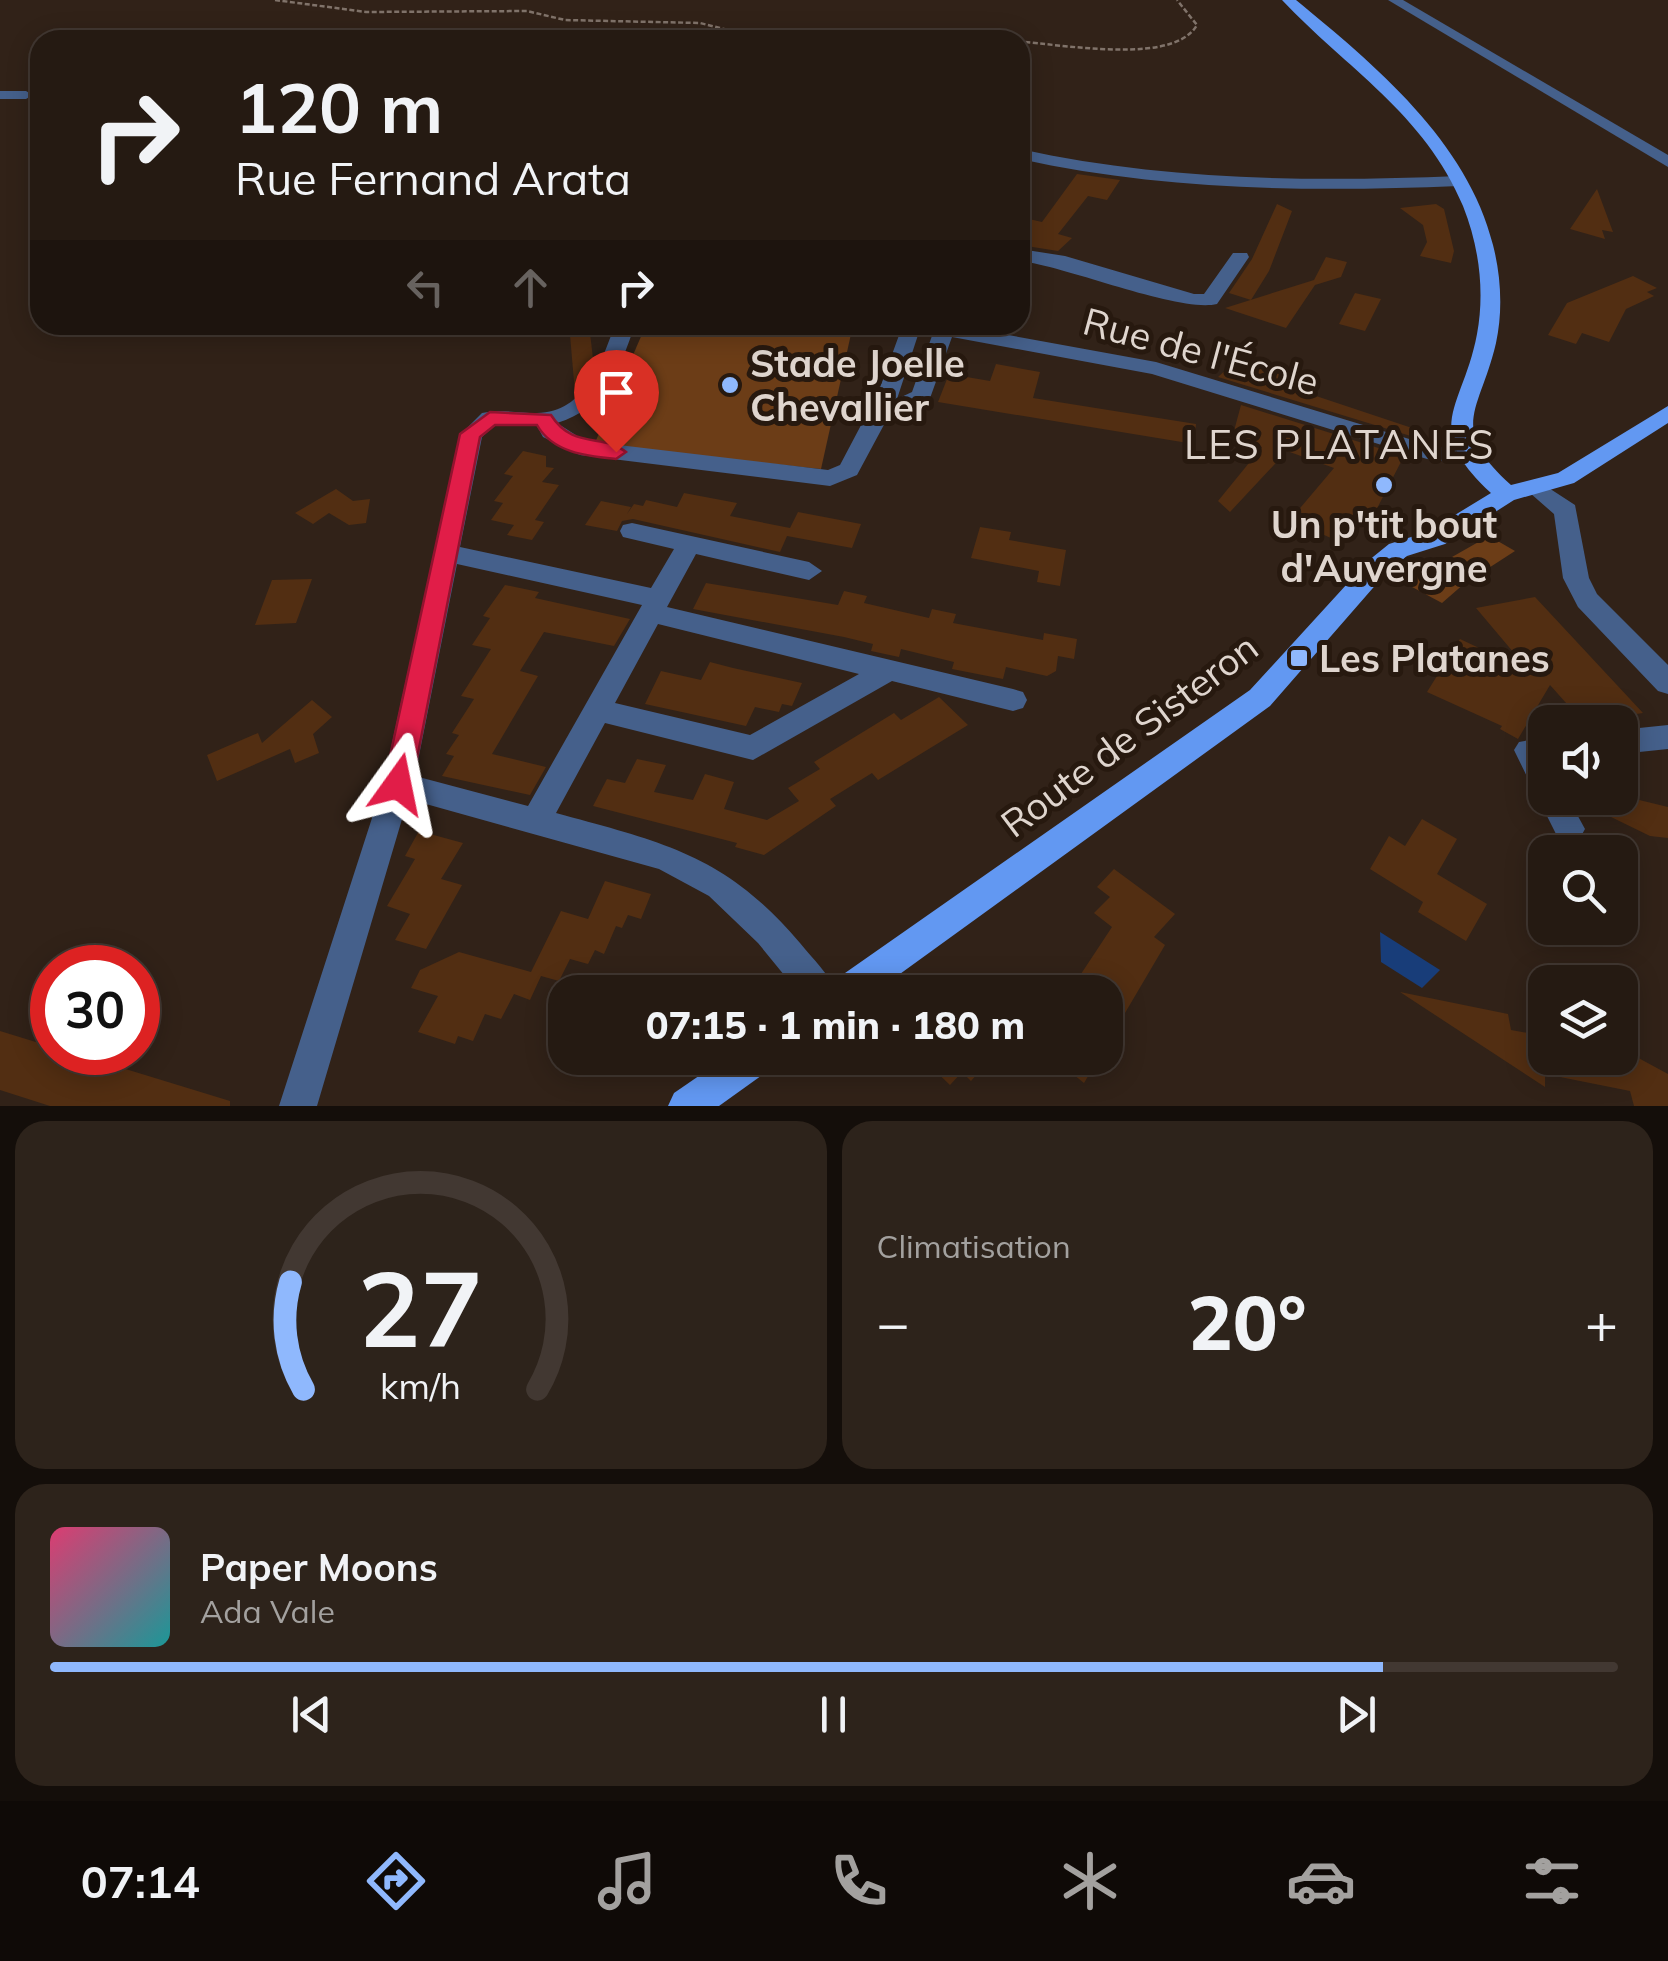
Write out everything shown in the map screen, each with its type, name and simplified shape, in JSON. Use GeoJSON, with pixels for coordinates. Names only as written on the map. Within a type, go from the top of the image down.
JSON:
{"type":"FeatureCollection","features":[{"type":"Feature","properties":{"kind":"main road"},"geometry":{"type":"LineString","coordinates":[[1288,0],[1409,116],[1459,181],[1484,242],[1488,286],[1485,347],[1464,404],[1462,430],[1470,458],[1506,494]]}},
{"type":"Feature","properties":{"kind":"main road","name":"Route de Sisteron"},"geometry":{"type":"LineString","coordinates":[[870,975],[1260,698],[1377,567],[1398,550],[1436,538],[1506,494],[1584,469],[1668,413]]}},
{"type":"Feature","properties":{"kind":"main road"},"geometry":{"type":"LineString","coordinates":[[687,1106],[731,1075]]}},
{"type":"Feature","properties":{"kind":"street"},"geometry":{"type":"LineString","coordinates":[[1394,0],[1668,162]]}},
{"type":"Feature","properties":{"kind":"street"},"geometry":{"type":"LineString","coordinates":[[0,95],[26,95]]}},
{"type":"Feature","properties":{"kind":"street"},"geometry":{"type":"LineString","coordinates":[[1030,156],[1088,169],[1320,187],[1459,181]]}},
{"type":"Feature","properties":{"kind":"street"},"geometry":{"type":"LineString","coordinates":[[1030,256],[1058,260],[1193,300],[1210,300],[1240,256]]}},
{"type":"Feature","properties":{"kind":"street"},"geometry":{"type":"LineString","coordinates":[[298,1106],[398,784],[470,434],[490,418],[544,420],[568,414],[598,394],[621,335]]}},
{"type":"Feature","properties":{"kind":"street","name":"Rue de l'École"},"geometry":{"type":"LineString","coordinates":[[874,418],[888,393],[909,335]]}},
{"type":"Feature","properties":{"kind":"street"},"geometry":{"type":"LineString","coordinates":[[544,420],[551,432],[580,448],[830,478],[850,470],[874,418],[921,396],[943,335]]}},
{"type":"Feature","properties":{"kind":"street","name":"Rue de l'École"},"geometry":{"type":"LineString","coordinates":[[982,335],[1156,368],[1427,452],[1470,458]]}},
{"type":"Feature","properties":{"kind":"street"},"geometry":{"type":"LineString","coordinates":[[1535,487],[1566,511],[1576,578],[1587,600],[1668,683]]}},
{"type":"Feature","properties":{"kind":"street"},"geometry":{"type":"LineString","coordinates":[[632,530],[809,571]]}},
{"type":"Feature","properties":{"kind":"street"},"geometry":{"type":"LineString","coordinates":[[535,822],[689,544]]}},
{"type":"Feature","properties":{"kind":"street"},"geometry":{"type":"LineString","coordinates":[[446,553],[887,671],[1013,700]]}},
{"type":"Feature","properties":{"kind":"street"},"geometry":{"type":"LineString","coordinates":[[597,710],[753,748],[887,671]]}},
{"type":"Feature","properties":{"kind":"street"},"geometry":{"type":"LineString","coordinates":[[1638,740],[1668,737]]}},
{"type":"Feature","properties":{"kind":"street"},"geometry":{"type":"LineString","coordinates":[[398,784],[667,857],[720,886],[770,932],[805,975]]}},
{"type":"Feature","properties":{"kind":"street"},"geometry":{"type":"LineString","coordinates":[[1562,815],[1570,829]]}},
{"type":"Feature","properties":{"kind":"path"},"geometry":{"type":"LineString","coordinates":[[274,0],[404,13],[524,12],[553,14],[565,20],[712,25],[743,30]]}},
{"type":"Feature","properties":{"kind":"path"},"geometry":{"type":"LineString","coordinates":[[1030,38],[1137,48],[1177,45],[1197,26],[1177,0]]}},
{"type":"Feature","properties":{"kind":"shaded area","name":"Stade Joelle Chevallier"},"geometry":{"type":"Polygon","coordinates":[[[642,335],[851,335],[821,469],[594,445],[642,335]]]}},
{"type":"Feature","properties":{"kind":"shaded area"},"geometry":{"type":"Polygon","coordinates":[[[1489,536],[1515,551],[1481,573],[1452,557],[1489,536]]]}},
{"type":"Feature","properties":{"kind":"shaded area"},"geometry":{"type":"Polygon","coordinates":[[[1444,559],[1473,576],[1442,603],[1399,580],[1419,565],[1444,559]]]}},
{"type":"Feature","properties":{"kind":"water"},"geometry":{"type":"Polygon","coordinates":[[[1380,932],[1440,970],[1422,988],[1381,962],[1380,932]]]}},
{"type":"Feature","properties":{"kind":"building"},"geometry":{"type":"Polygon","coordinates":[[[1077,174],[1120,180],[1107,200],[1088,196],[1058,234],[1072,238],[1058,251],[1030,247],[1030,219],[1042,222],[1077,174]]]}},
{"type":"Feature","properties":{"kind":"building"},"geometry":{"type":"Polygon","coordinates":[[[1597,189],[1613,232],[1602,230],[1605,239],[1570,229],[1597,189]]]}},
{"type":"Feature","properties":{"kind":"building"},"geometry":{"type":"Polygon","coordinates":[[[1277,204],[1292,211],[1269,271],[1251,300],[1229,293],[1252,259],[1277,204]]]}},
{"type":"Feature","properties":{"kind":"building"},"geometry":{"type":"Polygon","coordinates":[[[1436,204],[1444,209],[1454,251],[1451,263],[1420,256],[1427,242],[1423,225],[1400,208],[1436,204]]]}},
{"type":"Feature","properties":{"kind":"building"},"geometry":{"type":"Polygon","coordinates":[[[1326,257],[1347,262],[1341,277],[1315,285],[1286,328],[1225,308],[1314,280],[1326,257]]]}},
{"type":"Feature","properties":{"kind":"building"},"geometry":{"type":"Polygon","coordinates":[[[1633,276],[1657,288],[1647,292],[1654,296],[1626,309],[1609,342],[1582,333],[1576,344],[1548,335],[1567,303],[1633,276]]]}},
{"type":"Feature","properties":{"kind":"building"},"geometry":{"type":"Polygon","coordinates":[[[1355,293],[1381,299],[1365,331],[1339,324],[1355,293]]]}},
{"type":"Feature","properties":{"kind":"building"},"geometry":{"type":"Polygon","coordinates":[[[570,335],[590,335],[594,367],[575,393],[570,335]]]}},
{"type":"Feature","properties":{"kind":"building"},"geometry":{"type":"Polygon","coordinates":[[[1240,357],[1290,378],[1286,386],[1418,430],[1414,437],[1218,377],[1240,357]]]}},
{"type":"Feature","properties":{"kind":"building"},"geometry":{"type":"Polygon","coordinates":[[[996,364],[1040,372],[1033,398],[1196,424],[1194,444],[938,402],[949,374],[990,381],[996,364]]]}},
{"type":"Feature","properties":{"kind":"building"},"geometry":{"type":"Polygon","coordinates":[[[1241,405],[1404,456],[1369,524],[1356,519],[1340,542],[1290,520],[1334,468],[1287,451],[1230,512],[1218,501],[1262,447],[1231,442],[1241,405]]]}},
{"type":"Feature","properties":{"kind":"building"},"geometry":{"type":"Polygon","coordinates":[[[523,451],[546,456],[546,467],[554,468],[542,482],[559,485],[535,520],[544,522],[532,540],[507,535],[514,525],[491,520],[503,503],[494,501],[513,476],[504,474],[523,451]]]}},
{"type":"Feature","properties":{"kind":"building"},"geometry":{"type":"Polygon","coordinates":[[[336,489],[353,501],[370,499],[366,523],[349,525],[329,513],[313,524],[295,513],[336,489]]]}},
{"type":"Feature","properties":{"kind":"building"},"geometry":{"type":"Polygon","coordinates":[[[684,493],[737,503],[730,516],[790,528],[798,512],[861,524],[852,548],[787,536],[780,552],[633,519],[622,521],[617,531],[585,525],[601,501],[631,507],[627,514],[634,504],[643,506],[646,500],[677,507],[684,493]]]}},
{"type":"Feature","properties":{"kind":"building"},"geometry":{"type":"Polygon","coordinates":[[[980,527],[1011,532],[1009,540],[1066,550],[1060,586],[1037,582],[1039,571],[971,558],[980,527]]]}},
{"type":"Feature","properties":{"kind":"building"},"geometry":{"type":"Polygon","coordinates":[[[312,579],[296,623],[255,625],[272,580],[312,579]]]}},
{"type":"Feature","properties":{"kind":"building"},"geometry":{"type":"Polygon","coordinates":[[[706,583],[838,605],[844,591],[867,596],[864,603],[929,618],[932,609],[956,614],[953,623],[1043,640],[1044,633],[1077,639],[1074,659],[1058,656],[1056,671],[1047,676],[1006,667],[1003,679],[952,669],[954,662],[901,649],[899,657],[871,651],[873,644],[844,637],[693,609],[706,583]]]}},
{"type":"Feature","properties":{"kind":"building"},"geometry":{"type":"Polygon","coordinates":[[[505,585],[539,592],[535,598],[630,619],[614,646],[544,632],[520,671],[538,676],[492,754],[546,767],[530,795],[442,776],[454,756],[446,754],[459,735],[452,733],[474,699],[461,696],[491,649],[472,645],[490,618],[483,616],[505,585]]]}},
{"type":"Feature","properties":{"kind":"building"},"geometry":{"type":"Polygon","coordinates":[[[1535,597],[1636,705],[1568,705],[1550,685],[1538,705],[1528,705],[1528,722],[1518,739],[1500,729],[1502,726],[1427,692],[1460,639],[1530,672],[1476,608],[1535,597]]]}},
{"type":"Feature","properties":{"kind":"building"},"geometry":{"type":"Polygon","coordinates":[[[710,662],[802,683],[792,706],[782,704],[779,712],[755,707],[746,726],[645,704],[661,671],[701,680],[710,662]]]}},
{"type":"Feature","properties":{"kind":"building"},"geometry":{"type":"Polygon","coordinates":[[[939,697],[968,725],[878,780],[872,773],[830,799],[836,806],[764,855],[735,847],[737,843],[593,806],[607,779],[625,783],[637,759],[666,765],[654,792],[693,800],[705,774],[734,782],[724,809],[767,820],[799,801],[788,788],[820,769],[814,762],[894,713],[901,720],[939,697]]]}},
{"type":"Feature","properties":{"kind":"building"},"geometry":{"type":"Polygon","coordinates":[[[312,700],[332,717],[313,734],[319,753],[295,763],[290,749],[217,781],[207,755],[258,733],[262,743],[312,700]]]}},
{"type":"Feature","properties":{"kind":"building"},"geometry":{"type":"Polygon","coordinates":[[[1638,800],[1668,807],[1668,838],[1650,836],[1607,815],[1638,815],[1638,800]]]}},
{"type":"Feature","properties":{"kind":"building"},"geometry":{"type":"Polygon","coordinates":[[[1422,819],[1457,839],[1437,874],[1487,904],[1466,941],[1418,912],[1423,902],[1370,869],[1389,836],[1405,846],[1422,819]]]}},
{"type":"Feature","properties":{"kind":"building"},"geometry":{"type":"Polygon","coordinates":[[[419,831],[463,843],[441,879],[462,885],[426,949],[395,940],[410,914],[387,906],[415,859],[405,856],[419,831]]]}},
{"type":"Feature","properties":{"kind":"building"},"geometry":{"type":"Polygon","coordinates":[[[1114,869],[1175,914],[1154,937],[1165,945],[1123,1016],[1123,975],[1080,975],[1112,927],[1094,913],[1110,897],[1097,887],[1114,869]]]}},
{"type":"Feature","properties":{"kind":"building"},"geometry":{"type":"Polygon","coordinates":[[[605,881],[651,894],[641,919],[628,915],[622,928],[616,926],[604,954],[595,950],[588,964],[570,959],[562,975],[541,976],[530,1000],[514,994],[501,1019],[485,1014],[473,1041],[458,1036],[455,1044],[418,1032],[438,996],[411,988],[420,970],[459,952],[531,972],[561,911],[588,919],[605,881]]]}},
{"type":"Feature","properties":{"kind":"building"},"geometry":{"type":"Polygon","coordinates":[[[1400,992],[1508,1014],[1511,1030],[1528,1033],[1528,1075],[1545,1075],[1545,1087],[1400,992]]]}},
{"type":"Feature","properties":{"kind":"building"},"geometry":{"type":"Polygon","coordinates":[[[0,1031],[30,1040],[30,1075],[145,1075],[230,1101],[230,1106],[50,1106],[0,1090],[0,1031]]]}},
{"type":"Feature","properties":{"kind":"building"},"geometry":{"type":"Polygon","coordinates":[[[1638,1058],[1668,1074],[1668,1106],[1634,1106],[1630,1091],[1550,1075],[1638,1075],[1638,1058]]]}},
{"type":"Feature","properties":{"kind":"building"},"geometry":{"type":"Polygon","coordinates":[[[940,1075],[959,1075],[950,1085],[940,1075]]]}},
{"type":"Feature","properties":{"kind":"place","name":"Stade Joelle Chevallier"},"geometry":{"type":"Point","coordinates":[730,385]}},
{"type":"Feature","properties":{"kind":"place","name":"Un p'tit bout d'Auvergne"},"geometry":{"type":"Point","coordinates":[1384,485]}},
{"type":"Feature","properties":{"kind":"place","name":"Les Platanes"},"geometry":{"type":"Point","coordinates":[1299,658]}},
{"type":"Feature","properties":{"kind":"district","name":"LES PLATANES"},"geometry":{"type":"Point","coordinates":[1340,444]}},
{"type":"Feature","properties":{"kind":"route"},"geometry":{"type":"LineString","coordinates":[[398,784],[470,434],[490,418],[544,420],[551,432],[580,448],[616,452]]}}]}
